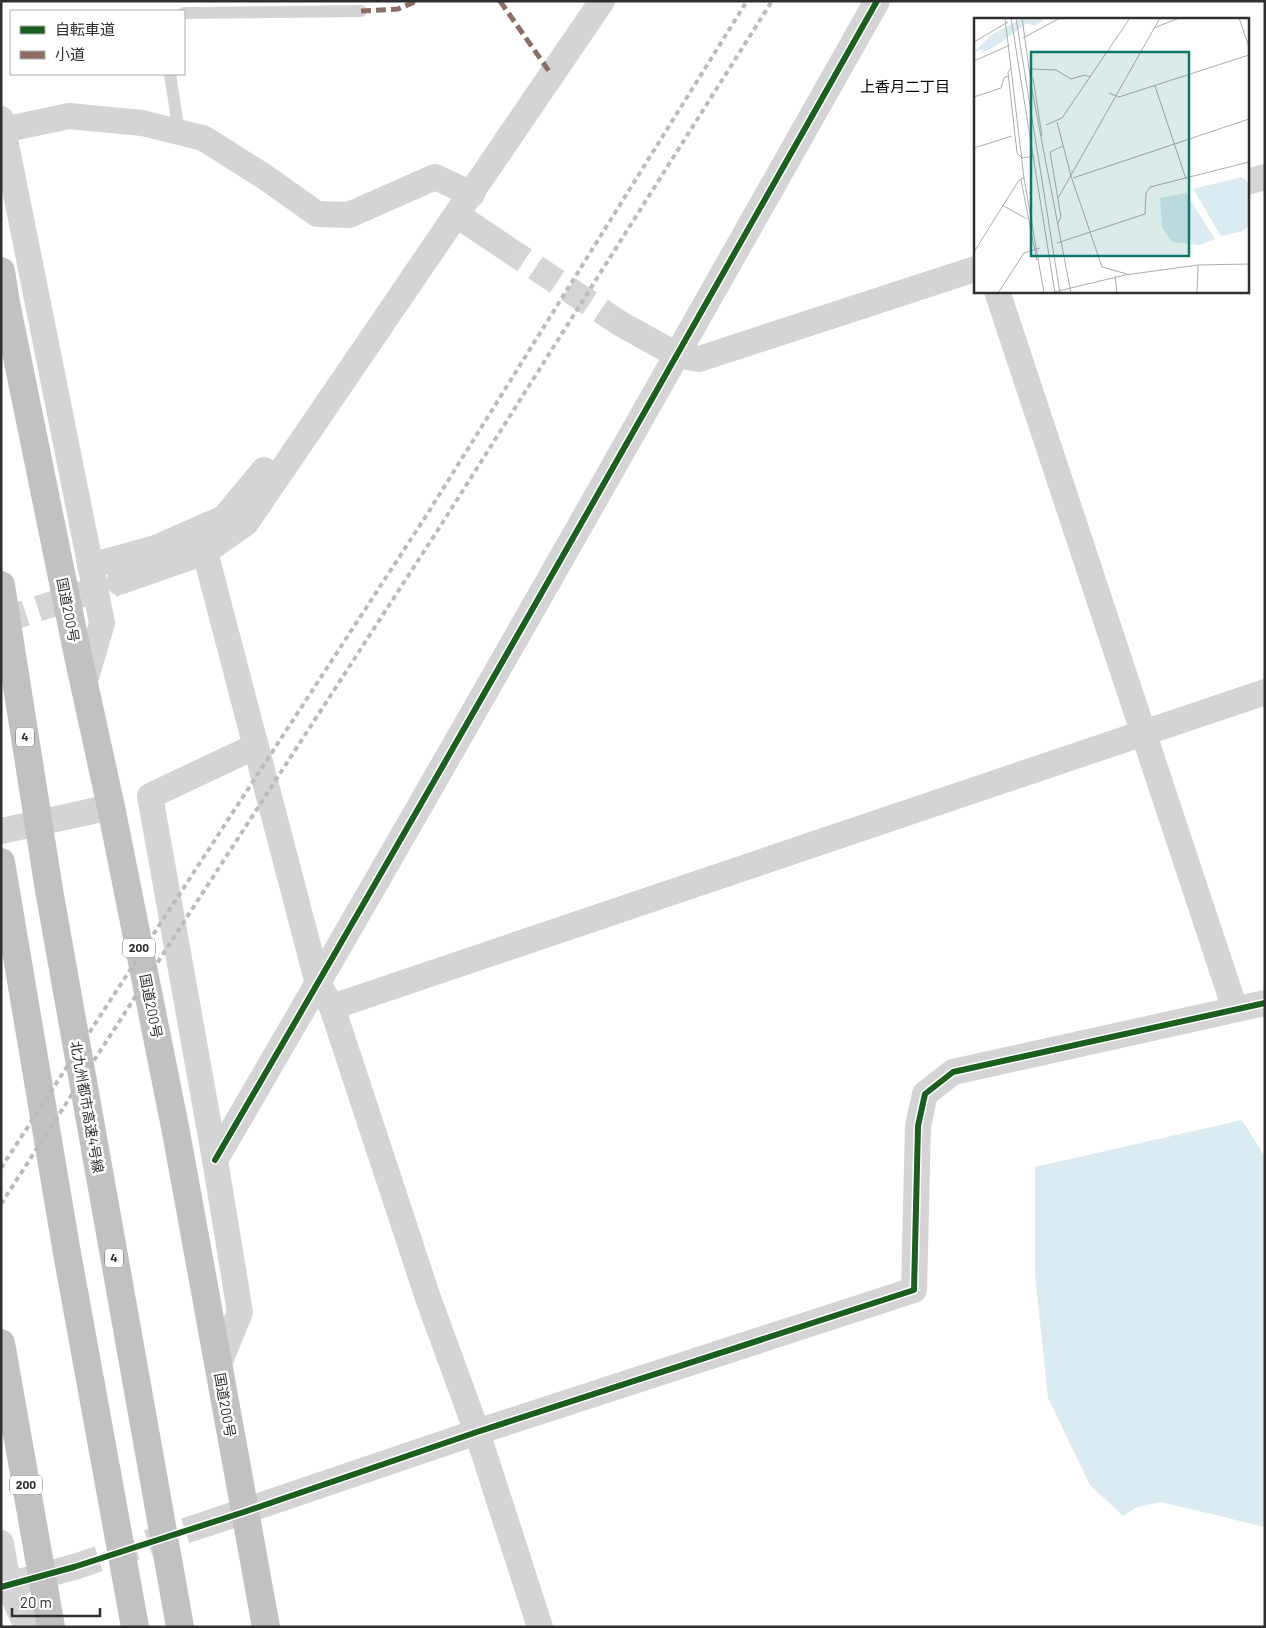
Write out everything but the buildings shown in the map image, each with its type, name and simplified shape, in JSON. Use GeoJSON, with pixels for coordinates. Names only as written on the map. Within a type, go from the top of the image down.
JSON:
{"type":"FeatureCollection","features":[{"type":"Feature","properties":{"kind":"highway","name":"国道200号"},"geometry":{"type":"LineString","coordinates":[[1,271],[176,1132],[266,1627]]}},
{"type":"Feature","properties":{"kind":"highway","name":"北九州都市高速4号線"},"geometry":{"type":"LineString","coordinates":[[1,585],[49,890],[180,1627]]}},
{"type":"Feature","properties":{"kind":"highway"},"geometry":{"type":"LineString","coordinates":[[1,862],[67,1253],[136,1627]]}},
{"type":"Feature","properties":{"kind":"highway","name":"200"},"geometry":{"type":"LineString","coordinates":[[1,1343],[50,1627]]}},
{"type":"Feature","properties":{"kind":"street"},"geometry":{"type":"LineString","coordinates":[[119,582],[205,552],[246,523],[602,1]]}},
{"type":"Feature","properties":{"kind":"street"},"geometry":{"type":"LineString","coordinates":[[215,1160],[318,984],[877,1]]}},
{"type":"Feature","properties":{"kind":"street"},"geometry":{"type":"LineString","coordinates":[[84,684],[102,623],[2,125],[69,116],[142,123],[203,138],[265,177],[316,214],[349,215],[435,177],[503,246]]}},
{"type":"Feature","properties":{"kind":"street"},"geometry":{"type":"LineString","coordinates":[[1248,182],[1265,177]]}},
{"type":"Feature","properties":{"kind":"street"},"geometry":{"type":"LineString","coordinates":[[621,324],[677,355],[699,359],[974,270]]}},
{"type":"Feature","properties":{"kind":"street"},"geometry":{"type":"LineString","coordinates":[[997,292],[1235,1010]]}},
{"type":"Feature","properties":{"kind":"street"},"geometry":{"type":"LineString","coordinates":[[90,566],[156,548],[224,518],[254,484],[279,450],[318,419]]}},
{"type":"Feature","properties":{"kind":"street"},"geometry":{"type":"LineString","coordinates":[[205,552],[318,984],[332,1006],[428,1298],[476,1432],[540,1627]]}},
{"type":"Feature","properties":{"kind":"street"},"geometry":{"type":"LineString","coordinates":[[332,1006],[1265,692]]}},
{"type":"Feature","properties":{"kind":"street"},"geometry":{"type":"LineString","coordinates":[[218,1366],[240,1312],[150,796],[256,746]]}},
{"type":"Feature","properties":{"kind":"street"},"geometry":{"type":"LineString","coordinates":[[1,831],[111,807]]}},
{"type":"Feature","properties":{"kind":"street"},"geometry":{"type":"LineString","coordinates":[[209,1523],[476,1432],[914,1290],[918,1126],[926,1094],[953,1072],[1265,1003]]}},
{"type":"Feature","properties":{"kind":"street"},"geometry":{"type":"LineString","coordinates":[[1,1543],[5,1585],[27,1627]]}},
{"type":"Feature","properties":{"kind":"street"},"geometry":{"type":"LineString","coordinates":[[5,1585],[74,1567]]}},
{"type":"Feature","properties":{"kind":"lane"},"geometry":{"type":"LineString","coordinates":[[200,1],[208,12]]}},
{"type":"Feature","properties":{"kind":"lane"},"geometry":{"type":"LineString","coordinates":[[185,13],[361,11]]}},
{"type":"Feature","properties":{"kind":"lane"},"geometry":{"type":"LineString","coordinates":[[170,75],[179,132]]}},
{"type":"Feature","properties":{"kind":"shaded area"},"geometry":{"type":"Polygon","coordinates":[[[1242,1120],[1265,1157],[1265,1527],[1161,1502],[1137,1507],[1123,1516],[1090,1485],[1048,1398],[1035,1275],[1035,1167],[1242,1120]]]}},
{"type":"Feature","properties":{"kind":"tunnel"},"geometry":{"type":"LineString","coordinates":[[503,246],[621,324]]}},
{"type":"Feature","properties":{"kind":"tunnel"},"geometry":{"type":"LineString","coordinates":[[1,621],[116,583]]}},
{"type":"Feature","properties":{"kind":"tunnel"},"geometry":{"type":"LineString","coordinates":[[74,1567],[209,1523]]}},
{"type":"Feature","properties":{"kind":"railway"},"geometry":{"type":"LineString","coordinates":[[1,1168],[426,516],[747,1]]}},
{"type":"Feature","properties":{"kind":"railway"},"geometry":{"type":"LineString","coordinates":[[1,1204],[443,522],[772,1]]}},
{"type":"Feature","properties":{"kind":"marked path"},"geometry":{"type":"LineString","coordinates":[[361,11],[398,9],[417,1]]}},
{"type":"Feature","properties":{"kind":"marked path"},"geometry":{"type":"LineString","coordinates":[[500,1],[551,74]]}},
{"type":"Feature","properties":{"kind":"cycle path"},"geometry":{"type":"LineString","coordinates":[[215,1160],[465,727],[877,1]]}},
{"type":"Feature","properties":{"kind":"cycle path"},"geometry":{"type":"LineString","coordinates":[[1,1587],[74,1567],[244,1512],[477,1432],[914,1290],[918,1126],[925,1094],[953,1072],[1265,1003]]}},
{"type":"Feature","properties":{"kind":"district","name":"上香月二丁目"},"geometry":{"type":"Point","coordinates":[905,87]}}]}
